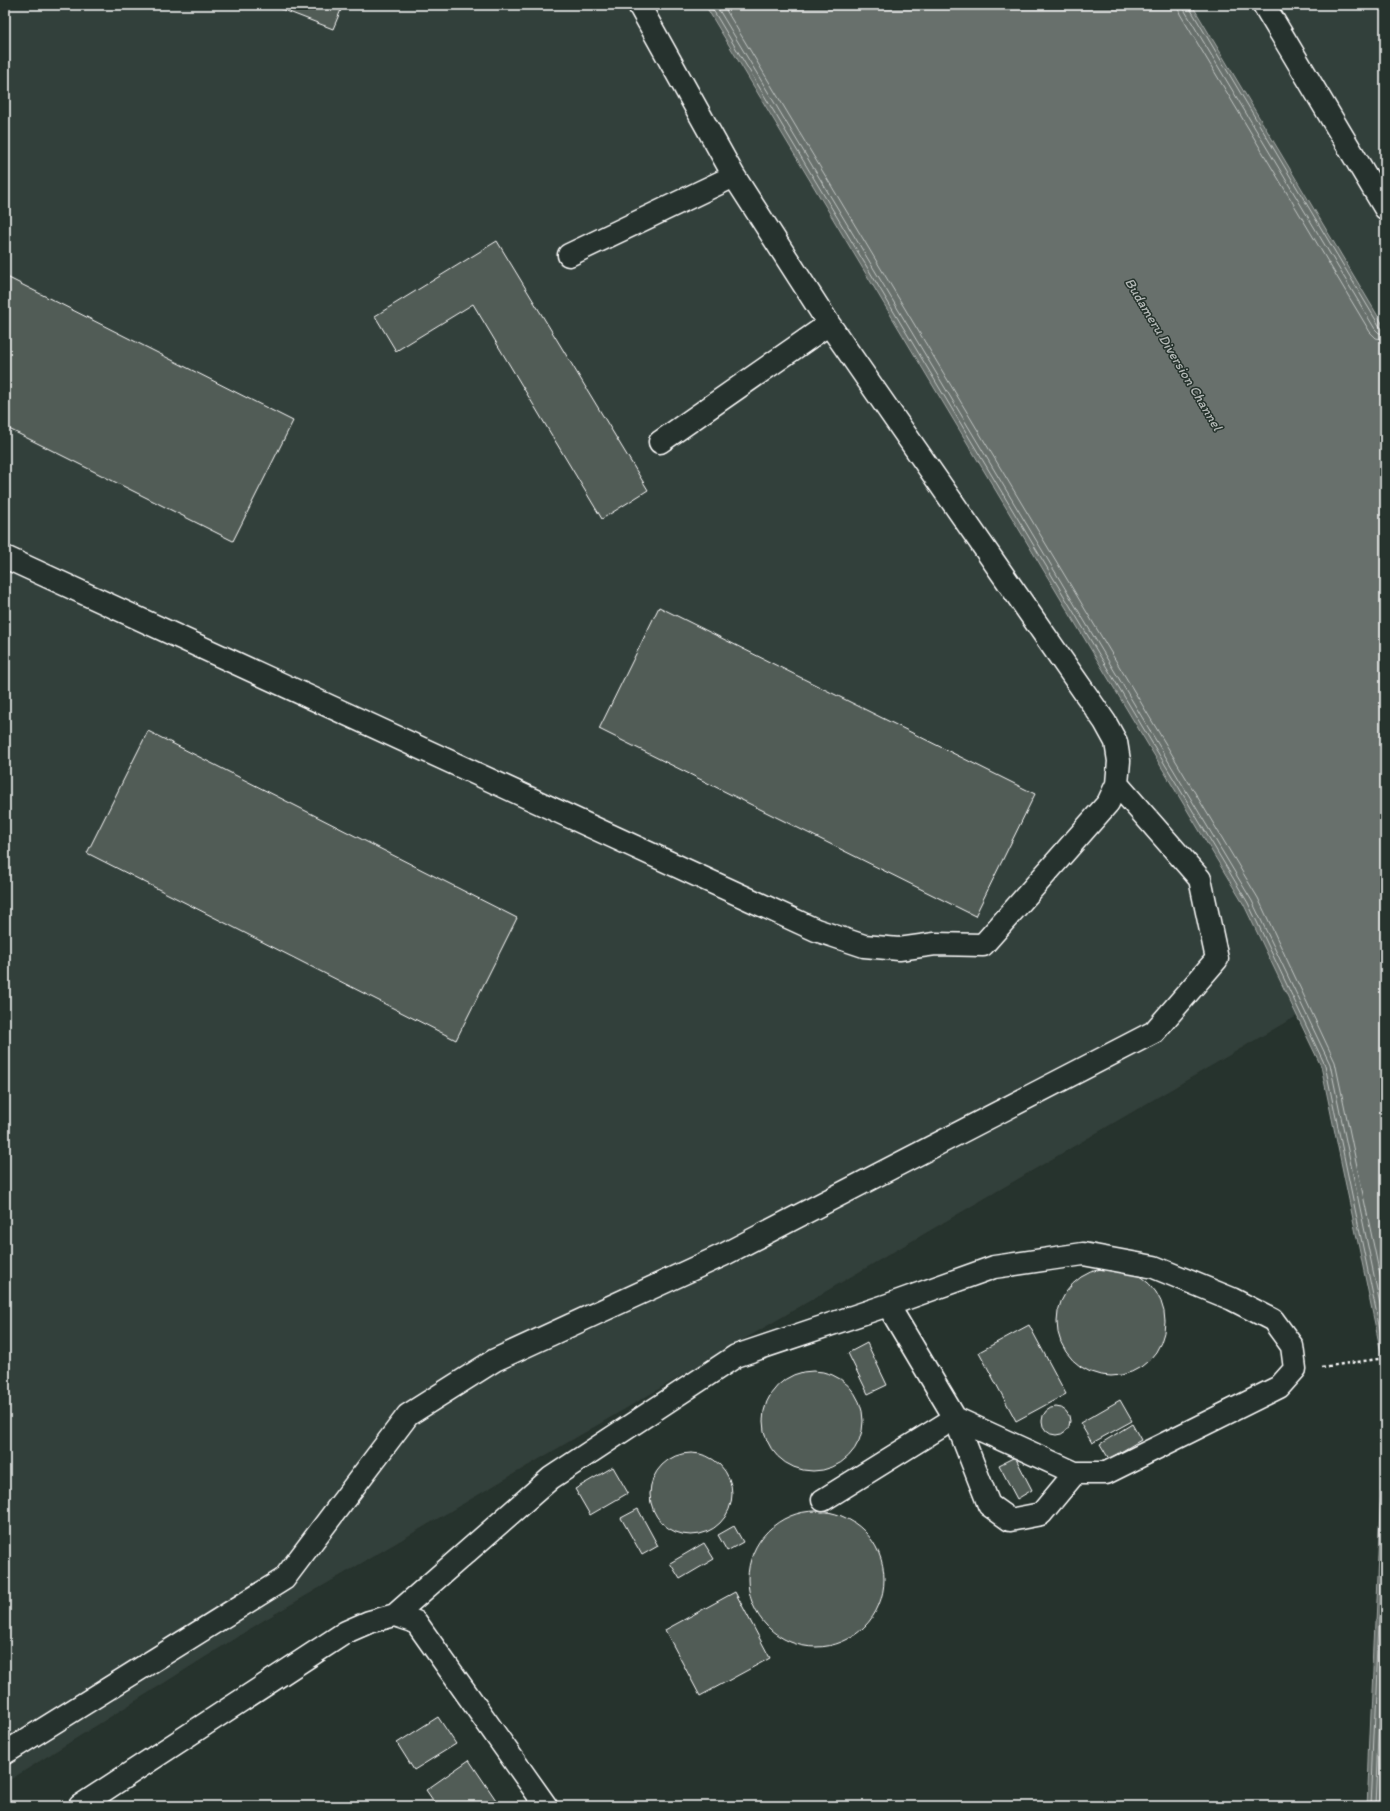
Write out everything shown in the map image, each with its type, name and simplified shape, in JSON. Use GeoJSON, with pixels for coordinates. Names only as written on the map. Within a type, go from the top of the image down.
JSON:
{"type":"FeatureCollection","features":[{"type":"Feature","properties":{"kind":"lane"},"geometry":{"type":"LineString","coordinates":[[5,557],[816,930],[864,946],[899,949],[935,944],[983,945],[1108,803],[1117,784],[1119,761],[1116,742],[1105,722],[829,324],[734,176],[639,5]]}},
{"type":"Feature","properties":{"kind":"lane"},"geometry":{"type":"LineString","coordinates":[[1264,5],[1385,208]]}},
{"type":"Feature","properties":{"kind":"lane"},"geometry":{"type":"LineString","coordinates":[[569,255],[734,176]]}},
{"type":"Feature","properties":{"kind":"lane"},"geometry":{"type":"LineString","coordinates":[[660,442],[829,324]]}},
{"type":"Feature","properties":{"kind":"lane"},"geometry":{"type":"LineString","coordinates":[[5,1753],[284,1579],[408,1415],[481,1368],[495,1360],[723,1255],[1154,1032],[1217,959],[1200,879],[1117,784]]}},
{"type":"Feature","properties":{"kind":"lane"},"geometry":{"type":"LineString","coordinates":[[80,1806],[346,1632],[369,1622],[395,1615],[551,1478],[736,1356],[888,1305],[994,1267],[1082,1254],[1154,1267],[1232,1299],[1273,1320],[1292,1346],[1295,1369],[1279,1387],[1106,1473],[1075,1473],[955,1418]]}},
{"type":"Feature","properties":{"kind":"lane"},"geometry":{"type":"LineString","coordinates":[[888,1305],[955,1418],[989,1505],[1010,1520],[1041,1514],[1075,1473]]}},
{"type":"Feature","properties":{"kind":"lane"},"geometry":{"type":"LineString","coordinates":[[823,1500],[955,1418]]}},
{"type":"Feature","properties":{"kind":"lane"},"geometry":{"type":"LineString","coordinates":[[395,1615],[416,1622],[546,1806]]}},
{"type":"Feature","properties":{"kind":"path"},"geometry":{"type":"LineString","coordinates":[[1350,1364],[1385,1358]]}},
{"type":"Feature","properties":{"kind":"shaded area"},"geometry":{"type":"Polygon","coordinates":[[[5,5],[1385,5],[1385,969],[1286,1022],[261,1622],[5,1783],[5,5]]]}},
{"type":"Feature","properties":{"kind":"water","name":"Budameru Diversion Channel"},"geometry":{"type":"Polygon","coordinates":[[[705,5],[1192,5],[1385,328],[1385,1372],[1321,1066],[1244,905],[705,5]]]}},
{"type":"Feature","properties":{"kind":"water"},"geometry":{"type":"Polygon","coordinates":[[[1385,1394],[1385,1806],[1367,1806],[1385,1394]]]}},
{"type":"Feature","properties":{"kind":"building"},"geometry":{"type":"Polygon","coordinates":[[[271,5],[343,5],[333,29],[271,5]]]}},
{"type":"Feature","properties":{"kind":"building"},"geometry":{"type":"Polygon","coordinates":[[[497,241],[648,490],[602,519],[473,304],[396,351],[375,316],[497,241]]]}},
{"type":"Feature","properties":{"kind":"building"},"geometry":{"type":"Polygon","coordinates":[[[5,276],[293,421],[233,541],[5,427],[5,276]]]}},
{"type":"Feature","properties":{"kind":"building"},"geometry":{"type":"Polygon","coordinates":[[[659,607],[1035,794],[975,916],[599,729],[659,607]]]}},
{"type":"Feature","properties":{"kind":"building"},"geometry":{"type":"Polygon","coordinates":[[[148,731],[517,918],[456,1040],[87,853],[148,731]]]}},
{"type":"Feature","properties":{"kind":"building"},"geometry":{"type":"Polygon","coordinates":[[[1111,1268],[1132,1272],[1149,1284],[1161,1301],[1165,1322],[1161,1343],[1149,1360],[1132,1372],[1111,1376],[1090,1372],[1073,1360],[1061,1343],[1057,1322],[1061,1301],[1073,1284],[1090,1272],[1111,1268]]]}},
{"type":"Feature","properties":{"kind":"building"},"geometry":{"type":"Polygon","coordinates":[[[1029,1325],[1066,1394],[1016,1421],[979,1352],[1029,1325]]]}},
{"type":"Feature","properties":{"kind":"building"},"geometry":{"type":"Polygon","coordinates":[[[867,1343],[887,1385],[868,1394],[848,1353],[867,1343]]]}},
{"type":"Feature","properties":{"kind":"building"},"geometry":{"type":"Polygon","coordinates":[[[813,1371],[832,1375],[848,1386],[859,1402],[863,1421],[859,1440],[848,1456],[832,1467],[813,1471],[794,1467],[778,1456],[767,1440],[763,1421],[767,1402],[778,1386],[794,1375],[813,1371]]]}},
{"type":"Feature","properties":{"kind":"building"},"geometry":{"type":"Polygon","coordinates":[[[1120,1400],[1132,1421],[1092,1443],[1080,1423],[1120,1400]]]}},
{"type":"Feature","properties":{"kind":"building"},"geometry":{"type":"Polygon","coordinates":[[[1056,1407],[1066,1411],[1070,1421],[1066,1431],[1056,1435],[1046,1431],[1042,1421],[1046,1411],[1056,1407]]]}},
{"type":"Feature","properties":{"kind":"building"},"geometry":{"type":"Polygon","coordinates":[[[1132,1424],[1141,1440],[1109,1459],[1100,1444],[1132,1424]]]}},
{"type":"Feature","properties":{"kind":"building"},"geometry":{"type":"Polygon","coordinates":[[[691,1453],[707,1456],[720,1465],[729,1478],[732,1494],[729,1510],[720,1523],[707,1532],[691,1535],[675,1532],[662,1523],[653,1510],[650,1494],[653,1478],[662,1465],[675,1456],[691,1453]]]}},
{"type":"Feature","properties":{"kind":"building"},"geometry":{"type":"Polygon","coordinates":[[[1015,1457],[1032,1490],[1017,1499],[999,1465],[1015,1457]]]}},
{"type":"Feature","properties":{"kind":"building"},"geometry":{"type":"Polygon","coordinates":[[[613,1467],[628,1493],[590,1515],[575,1489],[613,1467]]]}},
{"type":"Feature","properties":{"kind":"building"},"geometry":{"type":"Polygon","coordinates":[[[638,1509],[658,1546],[642,1555],[621,1518],[638,1509]]]}},
{"type":"Feature","properties":{"kind":"building"},"geometry":{"type":"Polygon","coordinates":[[[809,1511],[823,1511],[842,1516],[854,1522],[869,1536],[879,1553],[883,1566],[883,1592],[879,1605],[873,1617],[859,1632],[854,1636],[836,1644],[823,1647],[809,1647],[790,1642],[778,1636],[763,1622],[759,1617],[751,1599],[748,1586],[748,1572],[753,1553],[759,1541],[773,1526],[778,1522],[796,1514],[809,1511]]]}},
{"type":"Feature","properties":{"kind":"building"},"geometry":{"type":"Polygon","coordinates":[[[734,1526],[743,1542],[727,1551],[718,1535],[734,1526]]]}},
{"type":"Feature","properties":{"kind":"building"},"geometry":{"type":"Polygon","coordinates":[[[704,1543],[714,1559],[680,1579],[670,1563],[704,1543]]]}},
{"type":"Feature","properties":{"kind":"building"},"geometry":{"type":"Polygon","coordinates":[[[735,1592],[770,1658],[700,1696],[665,1630],[735,1592]]]}},
{"type":"Feature","properties":{"kind":"building"},"geometry":{"type":"Polygon","coordinates":[[[438,1717],[456,1744],[414,1770],[397,1743],[438,1717]]]}},
{"type":"Feature","properties":{"kind":"building"},"geometry":{"type":"Polygon","coordinates":[[[469,1760],[500,1806],[437,1806],[426,1790],[469,1760]]]}}]}
